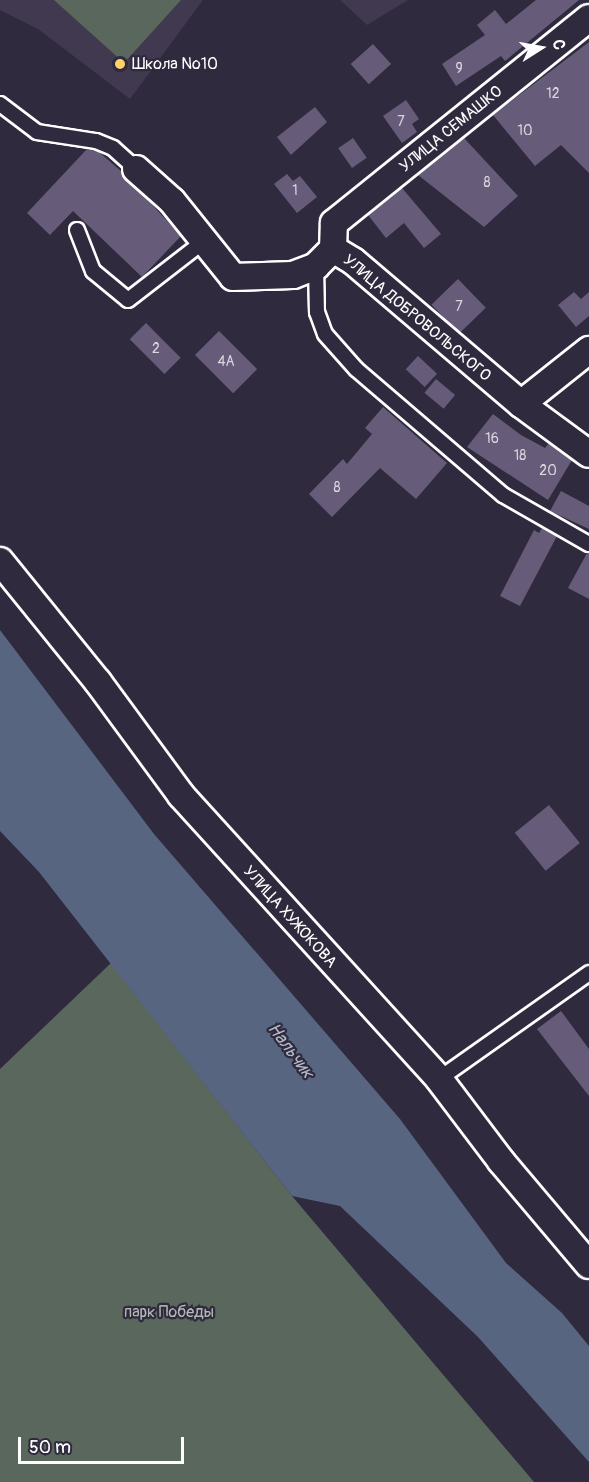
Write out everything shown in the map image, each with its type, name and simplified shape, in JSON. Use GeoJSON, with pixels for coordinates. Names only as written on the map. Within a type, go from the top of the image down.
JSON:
{"type":"FeatureCollection","features":[{"type":"Feature","properties":{"kind":"street","name":"УЛИЦА СЕМАШКО"},"geometry":{"type":"LineString","coordinates":[[324,258],[334,223],[589,18]]}},
{"type":"Feature","properties":{"kind":"street","name":"УЛИЦА ДОБРОВОЛЬСКОГО"},"geometry":{"type":"LineString","coordinates":[[136,169],[172,201],[233,277],[293,275],[324,258],[353,261],[520,404],[589,454]]}},
{"type":"Feature","properties":{"kind":"street"},"geometry":{"type":"LineString","coordinates":[[520,404],[589,350]]}},
{"type":"Feature","properties":{"kind":"street","name":"УЛИЦА ХУЖОКОВА"},"geometry":{"type":"LineString","coordinates":[[0,561],[98,682],[181,795],[439,1078],[501,1161],[589,1265]]}},
{"type":"Feature","properties":{"kind":"lane"},"geometry":{"type":"LineString","coordinates":[[0,104],[37,132],[96,141],[113,148],[136,169]]}},
{"type":"Feature","properties":{"kind":"lane"},"geometry":{"type":"LineString","coordinates":[[77,230],[93,271],[128,300],[204,241]]}},
{"type":"Feature","properties":{"kind":"lane"},"geometry":{"type":"LineString","coordinates":[[324,258],[317,312],[325,334],[356,369],[503,495],[589,544]]}},
{"type":"Feature","properties":{"kind":"lane"},"geometry":{"type":"LineString","coordinates":[[439,1078],[589,973]]}},
{"type":"Feature","properties":{"kind":"shaded area","name":"Школа №10"},"geometry":{"type":"Polygon","coordinates":[[[0,0],[203,0],[130,99],[38,29],[0,10],[0,0]]]}},
{"type":"Feature","properties":{"kind":"shaded area"},"geometry":{"type":"Polygon","coordinates":[[[340,0],[408,0],[367,25],[340,0]]]}},
{"type":"Feature","properties":{"kind":"green space"},"geometry":{"type":"Polygon","coordinates":[[[54,0],[181,0],[124,63],[54,0]]]}},
{"type":"Feature","properties":{"kind":"green space","name":"парк Победы"},"geometry":{"type":"Polygon","coordinates":[[[111,963],[292,1196],[534,1482],[0,1482],[0,1069],[111,963]]]}},
{"type":"Feature","properties":{"kind":"water","name":"Нальчик"},"geometry":{"type":"Polygon","coordinates":[[[0,630],[154,834],[400,1119],[506,1263],[562,1313],[589,1346],[589,1462],[478,1337],[340,1206],[292,1196],[39,872],[0,831],[0,630]]]}},
{"type":"Feature","properties":{"kind":"building"},"geometry":{"type":"Polygon","coordinates":[[[536,0],[579,0],[505,61],[501,56],[456,86],[442,64],[485,35],[477,25],[495,10],[506,24],[536,0]]]}},
{"type":"Feature","properties":{"kind":"building"},"geometry":{"type":"Polygon","coordinates":[[[589,42],[589,173],[561,145],[535,166],[493,115],[589,42]]]}},
{"type":"Feature","properties":{"kind":"building"},"geometry":{"type":"Polygon","coordinates":[[[373,44],[391,64],[369,84],[351,64],[373,44]]]}},
{"type":"Feature","properties":{"kind":"building"},"geometry":{"type":"Polygon","coordinates":[[[406,100],[419,119],[412,124],[417,132],[402,143],[383,116],[406,100]]]}},
{"type":"Feature","properties":{"kind":"building"},"geometry":{"type":"Polygon","coordinates":[[[315,107],[327,122],[291,155],[277,137],[315,107]]]}},
{"type":"Feature","properties":{"kind":"building"},"geometry":{"type":"Polygon","coordinates":[[[353,138],[367,158],[352,168],[338,148],[353,138]]]}},
{"type":"Feature","properties":{"kind":"building"},"geometry":{"type":"Polygon","coordinates":[[[464,138],[518,196],[484,227],[418,175],[464,138]]]}},
{"type":"Feature","properties":{"kind":"building"},"geometry":{"type":"Polygon","coordinates":[[[87,149],[99,152],[122,172],[181,236],[142,277],[73,211],[50,235],[27,213],[87,149]]]}},
{"type":"Feature","properties":{"kind":"building"},"geometry":{"type":"Polygon","coordinates":[[[287,174],[293,181],[300,176],[317,197],[297,213],[274,184],[287,174]]]}},
{"type":"Feature","properties":{"kind":"building"},"geometry":{"type":"Polygon","coordinates":[[[402,188],[441,234],[424,248],[404,223],[386,238],[368,215],[402,188]]]}},
{"type":"Feature","properties":{"kind":"building"},"geometry":{"type":"Polygon","coordinates":[[[458,279],[486,308],[459,333],[431,305],[458,279]]]}},
{"type":"Feature","properties":{"kind":"building"},"geometry":{"type":"Polygon","coordinates":[[[574,292],[581,299],[589,292],[589,316],[576,327],[558,305],[574,292]]]}},
{"type":"Feature","properties":{"kind":"building"},"geometry":{"type":"Polygon","coordinates":[[[146,323],[181,358],[164,374],[130,339],[146,323]]]}},
{"type":"Feature","properties":{"kind":"building"},"geometry":{"type":"Polygon","coordinates":[[[219,331],[257,369],[233,393],[195,355],[219,331]]]}},
{"type":"Feature","properties":{"kind":"building"},"geometry":{"type":"Polygon","coordinates":[[[418,356],[437,374],[425,387],[406,369],[418,356]]]}},
{"type":"Feature","properties":{"kind":"building"},"geometry":{"type":"Polygon","coordinates":[[[436,379],[455,395],[444,409],[424,393],[436,379]]]}},
{"type":"Feature","properties":{"kind":"building"},"geometry":{"type":"Polygon","coordinates":[[[383,407],[447,463],[416,499],[380,468],[332,517],[309,494],[343,459],[347,464],[372,434],[365,428],[383,407]]]}},
{"type":"Feature","properties":{"kind":"building"},"geometry":{"type":"Polygon","coordinates":[[[493,414],[521,435],[545,448],[549,443],[572,460],[548,500],[467,447],[493,414]]]}},
{"type":"Feature","properties":{"kind":"building"},"geometry":{"type":"Polygon","coordinates":[[[561,491],[589,506],[589,529],[550,511],[561,491]]]}},
{"type":"Feature","properties":{"kind":"building"},"geometry":{"type":"Polygon","coordinates":[[[542,528],[557,536],[520,606],[500,596],[534,530],[539,533],[542,528]]]}},
{"type":"Feature","properties":{"kind":"building"},"geometry":{"type":"Polygon","coordinates":[[[589,553],[589,599],[568,588],[589,553]]]}},
{"type":"Feature","properties":{"kind":"building"},"geometry":{"type":"Polygon","coordinates":[[[549,805],[580,843],[546,871],[515,833],[549,805]]]}},
{"type":"Feature","properties":{"kind":"building"},"geometry":{"type":"Polygon","coordinates":[[[561,1011],[589,1049],[589,1096],[537,1029],[561,1011]]]}},
{"type":"Feature","properties":{"kind":"place","name":"Школа №10"},"geometry":{"type":"Point","coordinates":[120,64]}}]}
